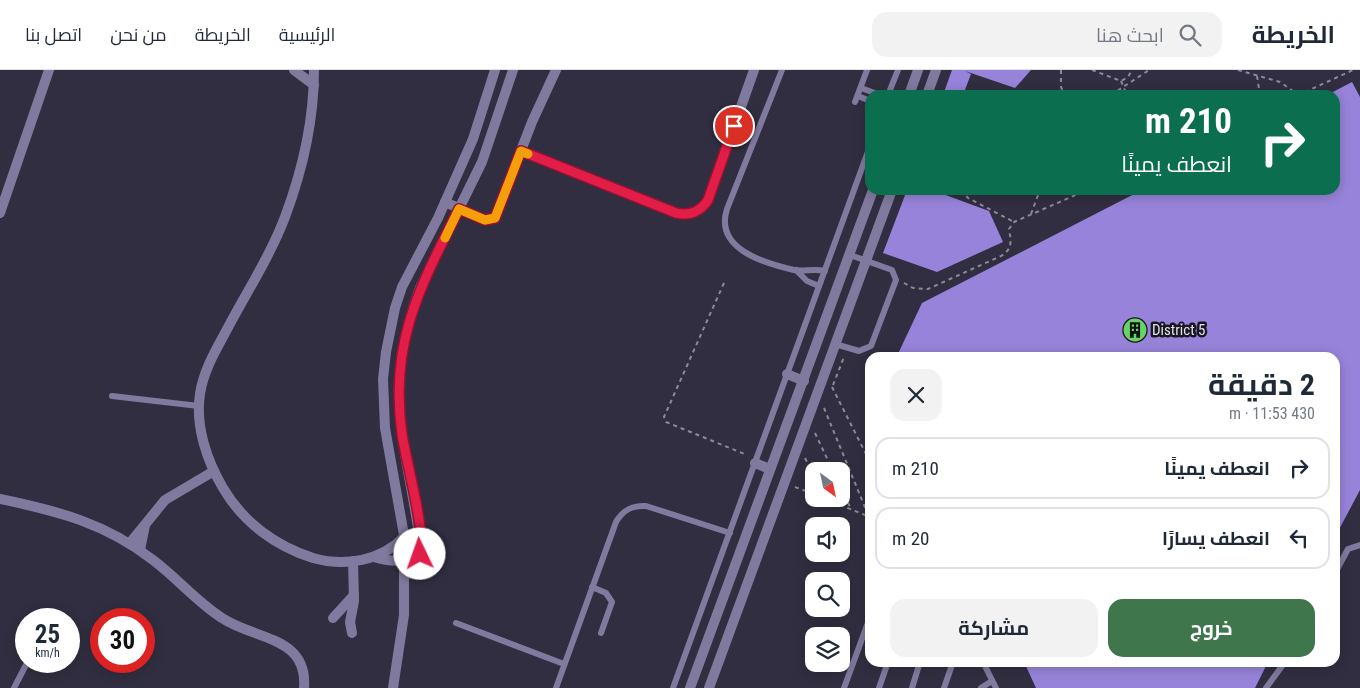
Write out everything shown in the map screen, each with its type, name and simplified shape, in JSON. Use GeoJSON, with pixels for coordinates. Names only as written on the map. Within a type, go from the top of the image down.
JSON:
{"type":"FeatureCollection","features":[{"type":"Feature","properties":{"kind":"street"},"geometry":{"type":"LineString","coordinates":[[0,213],[49,70]]}},
{"type":"Feature","properties":{"kind":"street"},"geometry":{"type":"LineString","coordinates":[[294,70],[314,85]]}},
{"type":"Feature","properties":{"kind":"street"},"geometry":{"type":"LineString","coordinates":[[314,70],[311,124],[307,148],[285,218],[270,252],[237,309],[204,375],[200,395],[200,429],[214,471],[231,501],[241,513],[278,543],[316,558],[354,561],[374,557],[394,547],[404,537]]}},
{"type":"Feature","properties":{"kind":"street"},"geometry":{"type":"LineString","coordinates":[[393,688],[404,615],[409,559],[385,428],[382,386],[386,352],[395,308],[412,266],[445,202],[473,139],[495,70]]}},
{"type":"Feature","properties":{"kind":"street"},"geometry":{"type":"LineString","coordinates":[[374,557],[384,560],[409,559],[421,551],[418,518],[402,434],[398,386],[402,351],[412,308],[489,144],[513,70]]}},
{"type":"Feature","properties":{"kind":"street"},"geometry":{"type":"LineString","coordinates":[[445,202],[485,220],[495,218],[556,70]]}},
{"type":"Feature","properties":{"kind":"street"},"geometry":{"type":"LineString","coordinates":[[521,151],[676,213],[691,214],[704,206],[708,200],[754,70]]}},
{"type":"Feature","properties":{"kind":"street"},"geometry":{"type":"LineString","coordinates":[[911,90],[918,70]]}},
{"type":"Feature","properties":{"kind":"street"},"geometry":{"type":"LineString","coordinates":[[929,90],[936,70]]}},
{"type":"Feature","properties":{"kind":"street"},"geometry":{"type":"LineString","coordinates":[[690,688],[871,195]]}},
{"type":"Feature","properties":{"kind":"street"},"geometry":{"type":"LineString","coordinates":[[709,688],[890,195]]}},
{"type":"Feature","properties":{"kind":"street"},"geometry":{"type":"LineString","coordinates":[[787,374],[804,381]]}},
{"type":"Feature","properties":{"kind":"street"},"geometry":{"type":"LineString","coordinates":[[382,386],[398,386]]}},
{"type":"Feature","properties":{"kind":"street"},"geometry":{"type":"LineString","coordinates":[[756,461],[770,469]]}},
{"type":"Feature","properties":{"kind":"street"},"geometry":{"type":"LineString","coordinates":[[140,550],[146,526],[151,516],[166,500],[214,471]]}},
{"type":"Feature","properties":{"kind":"street"},"geometry":{"type":"LineString","coordinates":[[0,499],[76,517],[130,543],[219,616],[292,651],[302,667],[304,688]]}},
{"type":"Feature","properties":{"kind":"street"},"geometry":{"type":"LineString","coordinates":[[130,543],[146,526]]}},
{"type":"Feature","properties":{"kind":"street"},"geometry":{"type":"LineString","coordinates":[[352,633],[350,622],[354,595],[354,561]]}},
{"type":"Feature","properties":{"kind":"street"},"geometry":{"type":"LineString","coordinates":[[333,618],[354,595]]}},
{"type":"Feature","properties":{"kind":"street"},"geometry":{"type":"LineString","coordinates":[[717,613],[734,618]]}},
{"type":"Feature","properties":{"kind":"lane"},"geometry":{"type":"LineString","coordinates":[[782,70],[727,209],[724,222],[731,242],[745,253],[796,270],[811,269],[825,271]]}},
{"type":"Feature","properties":{"kind":"lane"},"geometry":{"type":"LineString","coordinates":[[865,100],[856,99],[868,70]]}},
{"type":"Feature","properties":{"kind":"lane"},"geometry":{"type":"LineString","coordinates":[[890,90],[898,70]]}},
{"type":"Feature","properties":{"kind":"lane"},"geometry":{"type":"LineString","coordinates":[[861,88],[866,90]]}},
{"type":"Feature","properties":{"kind":"lane"},"geometry":{"type":"LineString","coordinates":[[673,688],[865,160]]}},
{"type":"Feature","properties":{"kind":"lane"},"geometry":{"type":"LineString","coordinates":[[835,344],[859,351],[871,346],[896,280],[892,270],[850,255]]}},
{"type":"Feature","properties":{"kind":"lane"},"geometry":{"type":"LineString","coordinates":[[796,270],[807,281],[819,286]]}},
{"type":"Feature","properties":{"kind":"lane"},"geometry":{"type":"LineString","coordinates":[[112,396],[200,406]]}},
{"type":"Feature","properties":{"kind":"lane"},"geometry":{"type":"LineString","coordinates":[[556,688],[616,522],[628,508],[646,506],[730,533]]}},
{"type":"Feature","properties":{"kind":"lane"},"geometry":{"type":"LineString","coordinates":[[1340,564],[1348,549],[1360,545]]}},
{"type":"Feature","properties":{"kind":"lane"},"geometry":{"type":"LineString","coordinates":[[592,586],[606,593],[612,602],[601,633]]}},
{"type":"Feature","properties":{"kind":"lane"},"geometry":{"type":"LineString","coordinates":[[456,623],[564,664]]}},
{"type":"Feature","properties":{"kind":"lane"},"geometry":{"type":"LineString","coordinates":[[844,688],[865,631]]}},
{"type":"Feature","properties":{"kind":"lane"},"geometry":{"type":"LineString","coordinates":[[879,688],[886,667]]}},
{"type":"Feature","properties":{"kind":"lane"},"geometry":{"type":"LineString","coordinates":[[912,688],[918,667]]}},
{"type":"Feature","properties":{"kind":"lane"},"geometry":{"type":"LineString","coordinates":[[944,688],[951,667]]}},
{"type":"Feature","properties":{"kind":"lane"},"geometry":{"type":"LineString","coordinates":[[985,667],[996,688]]}},
{"type":"Feature","properties":{"kind":"lane"},"geometry":{"type":"LineString","coordinates":[[1266,688],[1281,667]]}},
{"type":"Feature","properties":{"kind":"lane"},"geometry":{"type":"LineString","coordinates":[[14,688],[22,673]]}},
{"type":"Feature","properties":{"kind":"lane"},"geometry":{"type":"LineString","coordinates":[[981,688],[992,681]]}},
{"type":"Feature","properties":{"kind":"path"},"geometry":{"type":"LineString","coordinates":[[1061,70],[1062,90]]}},
{"type":"Feature","properties":{"kind":"path"},"geometry":{"type":"LineString","coordinates":[[1092,70],[1121,81],[1128,78],[1132,70]]}},
{"type":"Feature","properties":{"kind":"path"},"geometry":{"type":"LineString","coordinates":[[1121,90],[1149,70]]}},
{"type":"Feature","properties":{"kind":"path"},"geometry":{"type":"LineString","coordinates":[[1239,70],[1280,82],[1292,90]]}},
{"type":"Feature","properties":{"kind":"path"},"geometry":{"type":"LineString","coordinates":[[1310,90],[1354,70]]}},
{"type":"Feature","properties":{"kind":"path"},"geometry":{"type":"LineString","coordinates":[[1257,76],[1259,90]]}},
{"type":"Feature","properties":{"kind":"path"},"geometry":{"type":"LineString","coordinates":[[1121,81],[1124,88]]}},
{"type":"Feature","properties":{"kind":"path"},"geometry":{"type":"LineString","coordinates":[[965,195],[1014,222]]}},
{"type":"Feature","properties":{"kind":"path"},"geometry":{"type":"LineString","coordinates":[[1031,214],[1038,195]]}},
{"type":"Feature","properties":{"kind":"path"},"geometry":{"type":"LineString","coordinates":[[896,280],[913,288],[928,289],[1001,256],[1008,252],[1011,244],[1009,229],[1014,222],[1075,195]]}},
{"type":"Feature","properties":{"kind":"path"},"geometry":{"type":"LineString","coordinates":[[724,283],[664,417],[666,422],[756,461]]}},
{"type":"Feature","properties":{"kind":"path"},"geometry":{"type":"LineString","coordinates":[[832,387],[865,452]]}},
{"type":"Feature","properties":{"kind":"path"},"geometry":{"type":"LineString","coordinates":[[824,408],[865,505]]}},
{"type":"Feature","properties":{"kind":"path"},"geometry":{"type":"LineString","coordinates":[[815,431],[830,462]]}},
{"type":"Feature","properties":{"kind":"path"},"geometry":{"type":"LineString","coordinates":[[805,457],[807,462]]}},
{"type":"Feature","properties":{"kind":"path"},"geometry":{"type":"LineString","coordinates":[[784,482],[805,490]]}},
{"type":"Feature","properties":{"kind":"path"},"geometry":{"type":"LineString","coordinates":[[851,509],[865,515]]}},
{"type":"Feature","properties":{"kind":"building"},"geometry":{"type":"Polygon","coordinates":[[[952,70],[1031,70],[1015,88],[965,71],[971,74],[965,90],[945,90],[952,70]]]}},
{"type":"Feature","properties":{"kind":"building","name":"District 5"},"geometry":{"type":"Polygon","coordinates":[[[1352,82],[1360,97],[1360,490],[1340,528],[1340,352],[899,352],[922,303],[1132,195],[1340,195],[1340,90],[1337,90],[1352,82]]]}},
{"type":"Feature","properties":{"kind":"building"},"geometry":{"type":"Polygon","coordinates":[[[905,195],[946,195],[989,211],[1003,242],[937,272],[883,253],[905,195]]]}},
{"type":"Feature","properties":{"kind":"building"},"geometry":{"type":"Polygon","coordinates":[[[1026,667],[1266,667],[1255,688],[1036,688],[1026,667]]]}},
{"type":"Feature","properties":{"kind":"slow traffic"},"geometry":{"type":"LineString","coordinates":[[445,238],[459,209],[488,221],[495,218],[521,151],[528,154]]}},
{"type":"Feature","properties":{"kind":"place","name":"District 5"},"geometry":{"type":"Point","coordinates":[1135,330]}},
{"type":"Feature","properties":{"kind":"route"},"geometry":{"type":"LineString","coordinates":[[420,554],[418,518],[402,434],[398,386],[402,351],[412,308],[459,209],[488,221],[495,218],[521,151],[676,213],[691,214],[698,211],[708,200],[734,126]]}}]}
